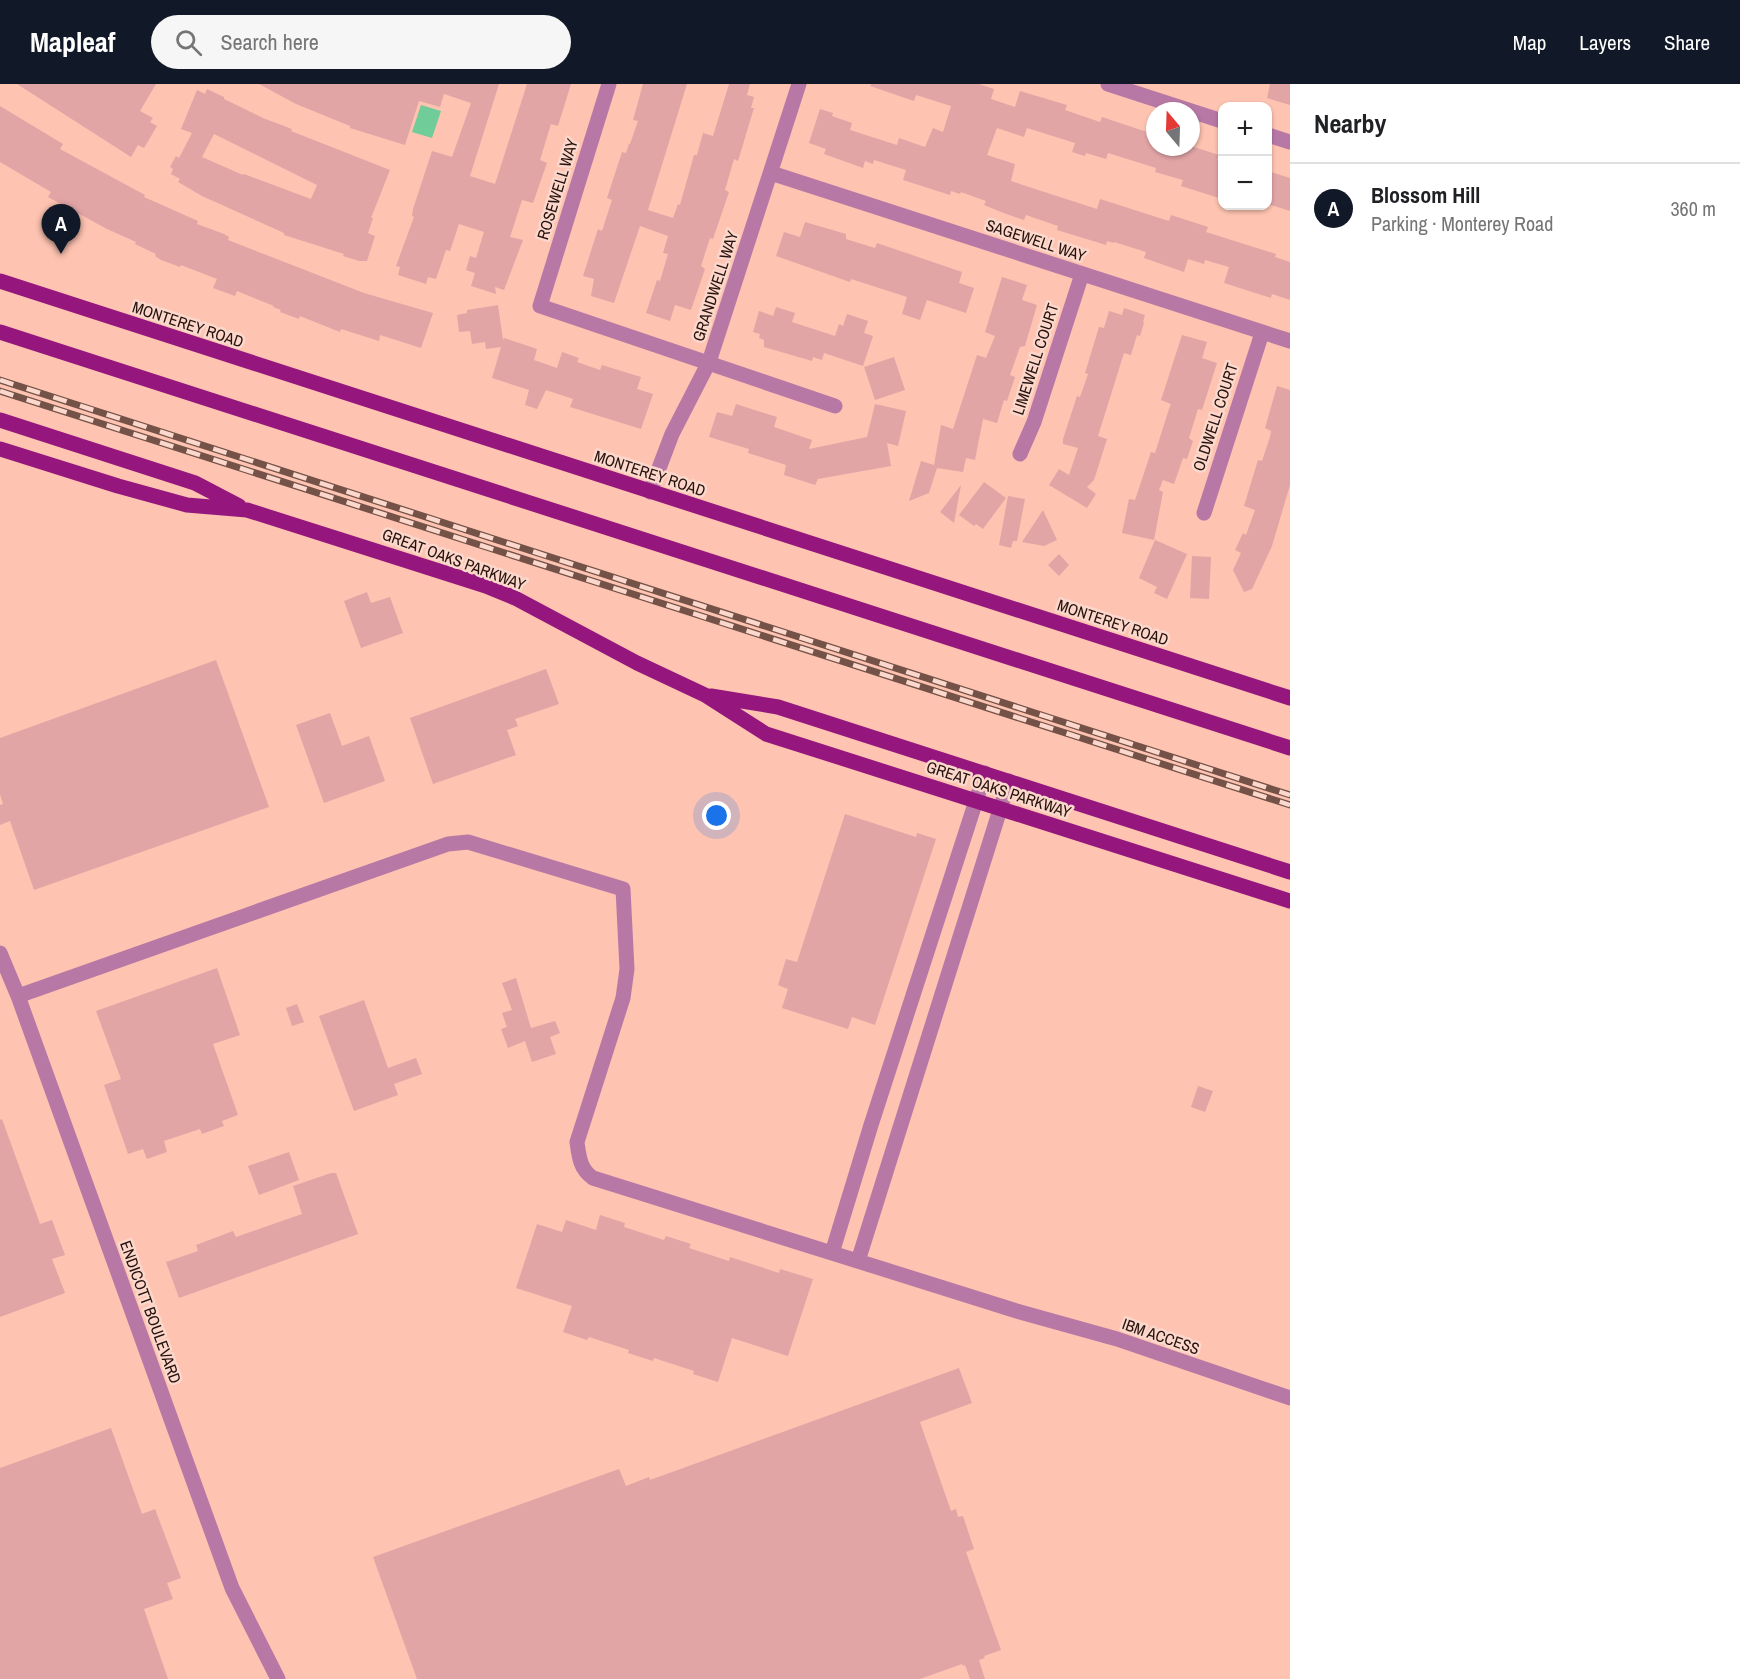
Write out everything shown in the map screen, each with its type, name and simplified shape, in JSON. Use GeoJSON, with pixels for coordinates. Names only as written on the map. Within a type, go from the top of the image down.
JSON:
{"type":"FeatureCollection","features":[{"type":"Feature","properties":{"kind":"main road","name":"MONTEREY ROAD"},"geometry":{"type":"LineString","coordinates":[[0,281],[1290,698]]}},
{"type":"Feature","properties":{"kind":"main road"},"geometry":{"type":"LineString","coordinates":[[0,332],[1290,747]]}},
{"type":"Feature","properties":{"kind":"main road","name":"GREAT OAKS PARKWAY"},"geometry":{"type":"LineString","coordinates":[[5,424],[195,483],[247,510],[486,586],[515,598],[637,663],[705,695],[766,734],[1290,901]]}},
{"type":"Feature","properties":{"kind":"main road","name":"GREAT OAKS PARKWAY"},"geometry":{"type":"LineString","coordinates":[[0,449],[187,505],[247,510]]}},
{"type":"Feature","properties":{"kind":"main road","name":"GREAT OAKS PARKWAY"},"geometry":{"type":"LineString","coordinates":[[705,695],[778,707],[1290,872]]}},
{"type":"Feature","properties":{"kind":"street","name":"ROSEWELL WAY"},"geometry":{"type":"LineString","coordinates":[[609,84],[540,306],[709,362]]}},
{"type":"Feature","properties":{"kind":"street","name":"GRANDWELL WAY"},"geometry":{"type":"LineString","coordinates":[[650,492],[672,434],[709,362],[799,84]]}},
{"type":"Feature","properties":{"kind":"street"},"geometry":{"type":"LineString","coordinates":[[1108,84],[1218,120]]}},
{"type":"Feature","properties":{"kind":"street"},"geometry":{"type":"LineString","coordinates":[[1272,136],[1290,142]]}},
{"type":"Feature","properties":{"kind":"street","name":"SAGEWELL WAY"},"geometry":{"type":"LineString","coordinates":[[771,173],[1290,341]]}},
{"type":"Feature","properties":{"kind":"street","name":"LIMEWELL COURT"},"geometry":{"type":"LineString","coordinates":[[1020,454],[1034,422],[1082,274]]}},
{"type":"Feature","properties":{"kind":"street","name":"OLDWELL COURT"},"geometry":{"type":"LineString","coordinates":[[1203,513],[1262,333]]}},
{"type":"Feature","properties":{"kind":"street"},"geometry":{"type":"LineString","coordinates":[[709,362],[835,406]]}},
{"type":"Feature","properties":{"kind":"street"},"geometry":{"type":"LineString","coordinates":[[832,1253],[985,773]]}},
{"type":"Feature","properties":{"kind":"street"},"geometry":{"type":"LineString","coordinates":[[858,1261],[1009,781]]}},
{"type":"Feature","properties":{"kind":"street","name":"IBM ACCESS"},"geometry":{"type":"LineString","coordinates":[[18,996],[448,844],[468,842],[582,876],[623,889],[627,969],[623,998],[577,1142],[580,1163],[586,1173],[593,1178],[1020,1312],[1117,1340],[1290,1398]]}},
{"type":"Feature","properties":{"kind":"street","name":"ENDICOTT BOULEVARD"},"geometry":{"type":"LineString","coordinates":[[0,953],[18,996],[232,1588],[278,1679]]}},
{"type":"Feature","properties":{"kind":"green space"},"geometry":{"type":"Polygon","coordinates":[[[421,105],[441,111],[432,138],[412,132],[421,105]]]}},
{"type":"Feature","properties":{"kind":"building"},"geometry":{"type":"Polygon","coordinates":[[[17,84],[156,84],[140,111],[153,118],[150,122],[157,126],[144,148],[138,145],[131,157],[17,84]]]}},
{"type":"Feature","properties":{"kind":"building"},"geometry":{"type":"Polygon","coordinates":[[[259,84],[499,84],[470,176],[495,184],[527,84],[571,84],[558,126],[551,124],[540,160],[547,163],[533,203],[522,200],[510,237],[523,240],[504,290],[495,287],[496,294],[471,286],[475,273],[466,270],[470,256],[476,258],[484,232],[459,224],[450,251],[446,250],[436,279],[428,277],[426,284],[398,275],[400,267],[396,266],[414,217],[412,216],[413,209],[432,151],[452,157],[471,103],[444,94],[440,107],[419,101],[405,145],[350,128],[350,126],[296,104],[259,84]]]}},
{"type":"Feature","properties":{"kind":"building"},"geometry":{"type":"Polygon","coordinates":[[[643,84],[687,84],[648,210],[673,218],[678,204],[680,205],[694,155],[697,155],[703,133],[713,136],[729,84],[750,84],[747,95],[754,97],[751,108],[754,108],[738,161],[734,159],[725,190],[729,192],[713,239],[710,238],[701,266],[705,269],[691,310],[675,305],[670,321],[646,313],[657,280],[660,281],[668,254],[663,253],[668,236],[640,226],[614,303],[591,296],[594,279],[583,276],[598,229],[602,231],[612,200],[607,198],[622,152],[626,153],[638,121],[633,120],[643,84]]]}},
{"type":"Feature","properties":{"kind":"building"},"geometry":{"type":"Polygon","coordinates":[[[871,84],[979,84],[994,89],[991,99],[1015,107],[1020,91],[1067,105],[1065,110],[1100,122],[1102,117],[1146,132],[1146,156],[1200,156],[1200,149],[1218,155],[1218,198],[1181,186],[1183,180],[1155,172],[1156,168],[1108,153],[1106,159],[1086,153],[1085,156],[1072,152],[1075,143],[1027,128],[1024,137],[997,128],[987,155],[1015,164],[1011,181],[1097,209],[1100,199],[1169,221],[1171,215],[1208,227],[1206,232],[1276,254],[1275,257],[1290,262],[1290,300],[1272,294],[1271,298],[1224,283],[1229,267],[1205,260],[1204,264],[1188,259],[1184,272],[1144,258],[1146,252],[1114,242],[1107,241],[1106,245],[1057,230],[1058,226],[1026,215],[1024,220],[984,205],[986,201],[961,192],[960,194],[951,191],[950,195],[903,180],[906,170],[874,160],[873,164],[865,161],[863,168],[824,154],[826,149],[809,143],[820,109],[852,123],[850,130],[897,145],[899,138],[925,147],[933,128],[943,132],[951,106],[916,95],[914,101],[870,86],[871,84]]]}},
{"type":"Feature","properties":{"kind":"building"},"geometry":{"type":"Polygon","coordinates":[[[1270,84],[1290,84],[1290,105],[1267,98],[1270,84]]]}},
{"type":"Feature","properties":{"kind":"building"},"geometry":{"type":"Polygon","coordinates":[[[207,89],[263,118],[292,129],[291,131],[390,170],[371,218],[373,218],[368,233],[375,236],[367,261],[343,256],[344,254],[284,235],[178,182],[180,179],[171,174],[173,169],[170,167],[176,156],[179,158],[192,133],[181,129],[197,90],[205,94],[207,89]],[[214,134],[202,157],[243,175],[311,199],[317,185],[214,134]]]}},
{"type":"Feature","properties":{"kind":"building"},"geometry":{"type":"Polygon","coordinates":[[[0,106],[63,144],[60,149],[145,195],[144,197],[198,221],[197,224],[224,234],[229,237],[228,240],[364,293],[433,313],[421,348],[380,335],[379,341],[341,329],[340,332],[300,316],[299,319],[280,312],[281,310],[274,306],[237,291],[235,296],[213,288],[217,279],[161,260],[155,256],[156,254],[135,244],[136,242],[48,197],[51,192],[0,162],[0,106]]]}},
{"type":"Feature","properties":{"kind":"building"},"geometry":{"type":"Polygon","coordinates":[[[1272,172],[1290,178],[1290,211],[1272,205],[1272,172]]]}},
{"type":"Feature","properties":{"kind":"building"},"geometry":{"type":"Polygon","coordinates":[[[805,222],[846,234],[846,239],[875,248],[877,243],[962,272],[959,283],[974,288],[966,313],[927,300],[920,320],[902,314],[907,297],[851,279],[850,282],[776,256],[784,232],[800,237],[805,222]]]}},
{"type":"Feature","properties":{"kind":"building"},"geometry":{"type":"Polygon","coordinates":[[[1002,277],[1027,285],[1022,300],[1037,305],[1025,346],[1020,347],[1010,375],[1015,377],[1007,401],[1004,400],[997,423],[983,419],[975,460],[966,458],[963,472],[937,468],[929,493],[909,501],[921,461],[934,465],[941,425],[953,429],[977,355],[986,358],[995,336],[985,332],[1002,277]]]}},
{"type":"Feature","properties":{"kind":"building"},"geometry":{"type":"Polygon","coordinates":[[[498,305],[503,340],[504,338],[537,349],[534,360],[557,368],[562,352],[579,358],[577,362],[600,370],[602,365],[641,377],[637,389],[653,394],[641,429],[570,407],[573,399],[546,390],[537,409],[525,405],[529,390],[492,378],[501,347],[486,349],[485,342],[472,344],[470,331],[459,332],[457,315],[467,313],[467,310],[498,305]]]}},
{"type":"Feature","properties":{"kind":"building"},"geometry":{"type":"Polygon","coordinates":[[[776,307],[795,313],[792,322],[835,336],[839,324],[843,326],[847,314],[868,321],[864,333],[873,336],[863,366],[824,353],[822,360],[813,357],[812,361],[764,347],[764,340],[759,338],[760,334],[753,332],[759,311],[773,316],[776,307]]]}},
{"type":"Feature","properties":{"kind":"building"},"geometry":{"type":"Polygon","coordinates":[[[1124,308],[1145,315],[1144,323],[1140,336],[1137,335],[1131,355],[1124,353],[1098,436],[1107,439],[1094,480],[1087,487],[1096,494],[1087,508],[1049,485],[1059,469],[1069,475],[1078,448],[1063,444],[1063,439],[1077,396],[1080,397],[1088,374],[1085,373],[1099,327],[1104,328],[1109,311],[1122,315],[1124,308]]]}},
{"type":"Feature","properties":{"kind":"building"},"geometry":{"type":"Polygon","coordinates":[[[1182,335],[1207,342],[1202,358],[1217,363],[1202,410],[1198,409],[1189,438],[1193,441],[1187,459],[1183,458],[1174,484],[1163,480],[1159,490],[1163,492],[1154,540],[1122,533],[1129,499],[1135,500],[1151,452],[1155,453],[1171,404],[1161,400],[1182,335]]]}},
{"type":"Feature","properties":{"kind":"building"},"geometry":{"type":"Polygon","coordinates":[[[894,357],[905,390],[875,400],[864,367],[894,357]]]}},
{"type":"Feature","properties":{"kind":"building"},"geometry":{"type":"Polygon","coordinates":[[[1277,386],[1290,390],[1290,485],[1272,546],[1252,589],[1244,592],[1233,570],[1241,553],[1235,550],[1243,533],[1246,535],[1255,510],[1244,506],[1258,460],[1262,461],[1270,437],[1271,431],[1265,428],[1277,386]]]}},
{"type":"Feature","properties":{"kind":"building"},"geometry":{"type":"Polygon","coordinates":[[[736,404],[777,417],[774,427],[812,440],[809,449],[867,437],[875,404],[906,411],[898,446],[887,443],[891,466],[818,479],[815,485],[784,475],[786,465],[748,453],[749,449],[709,437],[717,412],[732,416],[736,404]]]}},
{"type":"Feature","properties":{"kind":"building"},"geometry":{"type":"Polygon","coordinates":[[[984,482],[1006,498],[983,529],[976,524],[974,526],[959,515],[984,482]]]}},
{"type":"Feature","properties":{"kind":"building"},"geometry":{"type":"Polygon","coordinates":[[[961,485],[954,523],[940,512],[961,485]]]}},
{"type":"Feature","properties":{"kind":"building"},"geometry":{"type":"Polygon","coordinates":[[[1008,496],[1025,499],[1017,541],[1013,541],[1011,548],[999,545],[1008,496]]]}},
{"type":"Feature","properties":{"kind":"building"},"geometry":{"type":"Polygon","coordinates":[[[1043,510],[1057,540],[1044,546],[1022,542],[1043,510]]]}},
{"type":"Feature","properties":{"kind":"building"},"geometry":{"type":"Polygon","coordinates":[[[1155,540],[1187,554],[1167,599],[1154,593],[1157,587],[1139,578],[1155,540]]]}},
{"type":"Feature","properties":{"kind":"building"},"geometry":{"type":"Polygon","coordinates":[[[1059,554],[1069,565],[1059,576],[1048,565],[1059,554]]]}},
{"type":"Feature","properties":{"kind":"building"},"geometry":{"type":"Polygon","coordinates":[[[1192,556],[1211,557],[1209,599],[1190,598],[1192,556]]]}},
{"type":"Feature","properties":{"kind":"building"},"geometry":{"type":"Polygon","coordinates":[[[367,592],[371,603],[390,597],[403,633],[361,648],[344,601],[367,592]]]}},
{"type":"Feature","properties":{"kind":"building"},"geometry":{"type":"Polygon","coordinates":[[[216,660],[269,807],[34,890],[10,821],[0,825],[0,805],[3,804],[0,794],[0,738],[216,660]]]}},
{"type":"Feature","properties":{"kind":"building"},"geometry":{"type":"Polygon","coordinates":[[[546,669],[559,704],[515,719],[518,726],[507,730],[516,755],[433,784],[410,718],[546,669]]]}},
{"type":"Feature","properties":{"kind":"building"},"geometry":{"type":"Polygon","coordinates":[[[330,713],[342,746],[369,736],[385,781],[324,803],[296,725],[330,713]]]}},
{"type":"Feature","properties":{"kind":"building"},"geometry":{"type":"Polygon","coordinates":[[[845,814],[916,837],[917,833],[936,839],[875,1025],[852,1017],[848,1029],[782,1008],[788,989],[778,985],[786,959],[797,962],[845,814]]]}},
{"type":"Feature","properties":{"kind":"building"},"geometry":{"type":"Polygon","coordinates":[[[217,968],[240,1035],[213,1044],[238,1115],[222,1121],[224,1126],[202,1134],[200,1129],[164,1141],[167,1152],[147,1159],[143,1149],[128,1154],[104,1085],[121,1079],[96,1011],[217,968]]]}},
{"type":"Feature","properties":{"kind":"building"},"geometry":{"type":"Polygon","coordinates":[[[516,978],[531,1028],[555,1021],[560,1033],[550,1037],[556,1054],[532,1062],[525,1041],[508,1048],[501,1029],[507,1027],[502,1013],[512,1010],[502,983],[516,978]]]}},
{"type":"Feature","properties":{"kind":"building"},"geometry":{"type":"Polygon","coordinates":[[[364,1000],[388,1068],[416,1058],[422,1074],[394,1084],[398,1095],[354,1111],[319,1016],[364,1000]]]}},
{"type":"Feature","properties":{"kind":"building"},"geometry":{"type":"Polygon","coordinates":[[[297,1004],[304,1022],[292,1026],[286,1008],[297,1004]]]}},
{"type":"Feature","properties":{"kind":"building"},"geometry":{"type":"Polygon","coordinates":[[[1198,1086],[1213,1091],[1205,1112],[1191,1107],[1198,1086]]]}},
{"type":"Feature","properties":{"kind":"building"},"geometry":{"type":"Polygon","coordinates":[[[2,1119],[40,1224],[52,1220],[65,1255],[52,1259],[65,1293],[0,1317],[0,1120],[2,1119]]]}},
{"type":"Feature","properties":{"kind":"building"},"geometry":{"type":"Polygon","coordinates":[[[289,1152],[299,1180],[259,1195],[248,1166],[289,1152]]]}},
{"type":"Feature","properties":{"kind":"building"},"geometry":{"type":"Polygon","coordinates":[[[336,1173],[358,1234],[179,1298],[166,1262],[198,1251],[196,1245],[233,1231],[236,1237],[302,1214],[293,1186],[336,1173]]]}},
{"type":"Feature","properties":{"kind":"building"},"geometry":{"type":"Polygon","coordinates":[[[600,1215],[625,1223],[624,1227],[664,1240],[666,1236],[691,1244],[689,1248],[729,1261],[730,1257],[779,1273],[780,1269],[813,1279],[788,1356],[732,1338],[718,1382],[693,1374],[694,1371],[654,1358],[653,1361],[628,1353],[629,1350],[589,1337],[587,1340],[563,1332],[572,1306],[516,1288],[537,1224],[562,1232],[566,1220],[596,1230],[600,1215]]]}},
{"type":"Feature","properties":{"kind":"building"},"geometry":{"type":"Polygon","coordinates":[[[959,1368],[972,1403],[920,1422],[951,1511],[956,1509],[958,1517],[963,1516],[974,1549],[966,1552],[1001,1650],[979,1660],[985,1679],[970,1679],[965,1665],[962,1664],[920,1679],[417,1679],[373,1557],[619,1469],[626,1486],[649,1477],[650,1480],[959,1368]]]}},
{"type":"Feature","properties":{"kind":"building"},"geometry":{"type":"Polygon","coordinates":[[[111,1428],[142,1514],[155,1509],[181,1578],[167,1583],[173,1599],[144,1609],[168,1679],[0,1679],[0,1468],[111,1428]]]}},
{"type":"Feature","properties":{"kind":"railway"},"geometry":{"type":"LineString","coordinates":[[0,380],[1290,795]]}},
{"type":"Feature","properties":{"kind":"railway"},"geometry":{"type":"LineString","coordinates":[[0,391],[1290,805]]}},
{"type":"Feature","properties":{"kind":"place","name":"Blossom Hill"},"geometry":{"type":"Point","coordinates":[61,254]}}]}
